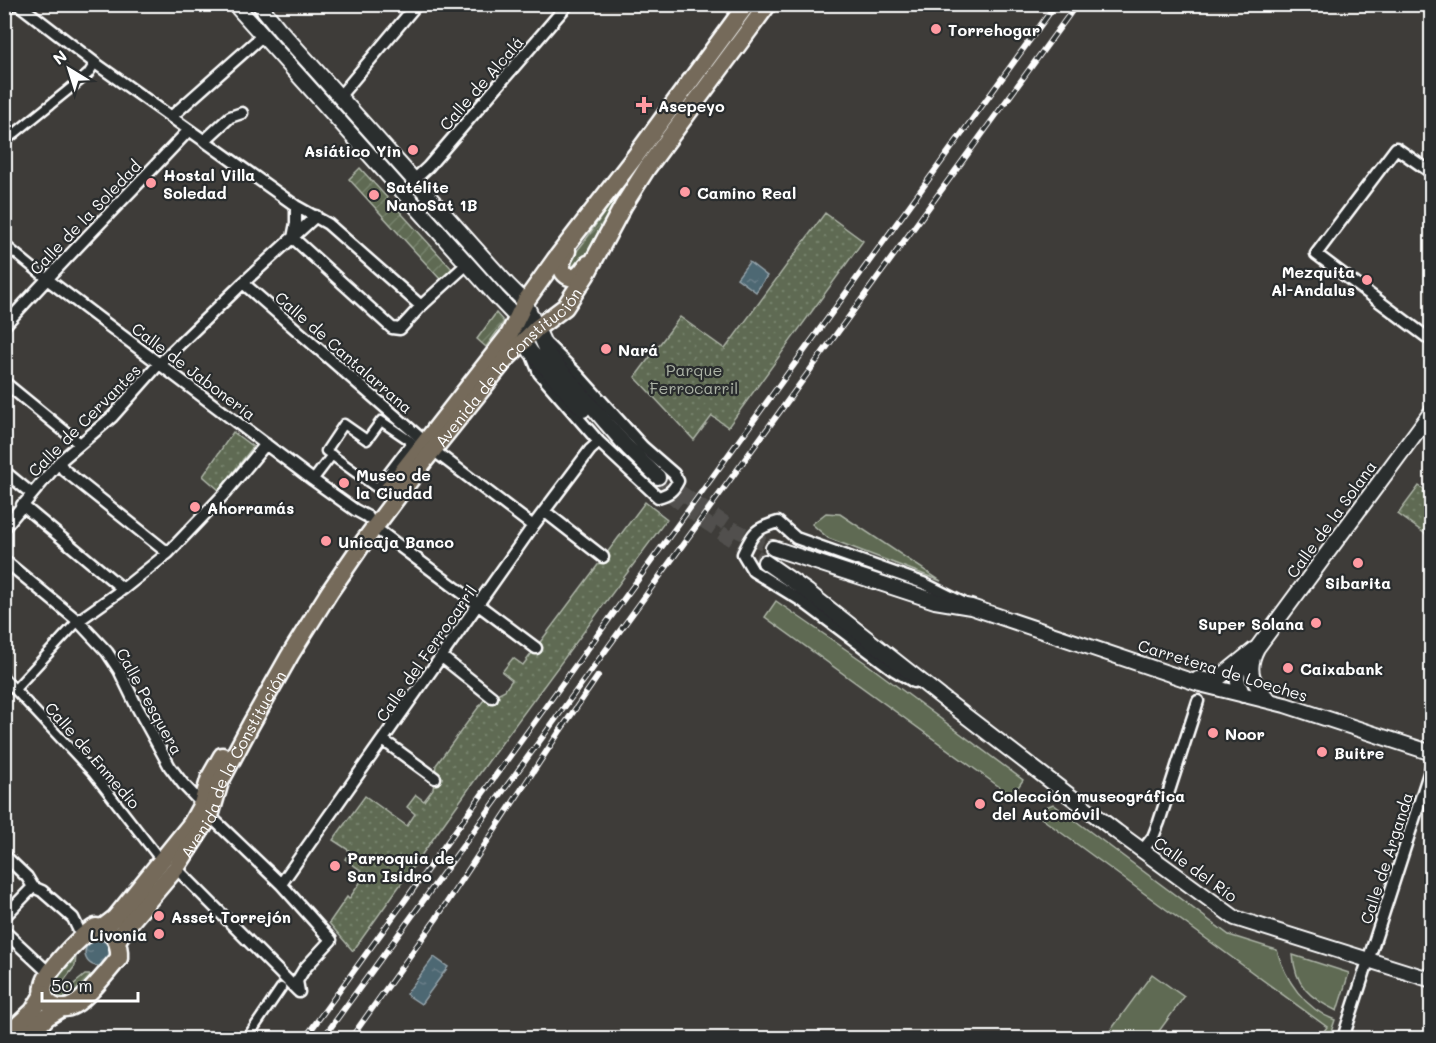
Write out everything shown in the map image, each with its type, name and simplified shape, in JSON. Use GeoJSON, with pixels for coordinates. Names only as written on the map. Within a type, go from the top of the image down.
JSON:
{"type":"FeatureCollection","features":[{"type":"Feature","properties":{"kind":"main road","name":"Avenida de la Constitución"},"geometry":{"type":"LineString","coordinates":[[521,343],[517,318],[525,302],[747,4]]}},
{"type":"Feature","properties":{"kind":"main road","name":"Avenida de la Constitución"},"geometry":{"type":"LineString","coordinates":[[117,941],[126,927],[176,868],[251,724],[371,522],[429,446],[521,343],[540,334],[565,307],[586,275],[623,206],[647,168],[768,4]]}},
{"type":"Feature","properties":{"kind":"main road"},"geometry":{"type":"LineString","coordinates":[[575,234],[561,266],[566,275],[575,277],[581,273],[601,248]]}},
{"type":"Feature","properties":{"kind":"main road","name":"Avenida de la Constitución"},"geometry":{"type":"LineString","coordinates":[[82,937],[96,927],[102,928],[116,918],[206,809]]}},
{"type":"Feature","properties":{"kind":"main road"},"geometry":{"type":"LineString","coordinates":[[82,937],[49,973],[44,984],[44,993],[54,1007],[72,1007],[119,958],[117,941],[113,935],[102,928]]}},
{"type":"Feature","properties":{"kind":"main road"},"geometry":{"type":"LineString","coordinates":[[4,1038],[33,1011],[44,993]]}},
{"type":"Feature","properties":{"kind":"main road"},"geometry":{"type":"LineString","coordinates":[[26,1038],[47,1017],[62,1008]]}},
{"type":"Feature","properties":{"kind":"street"},"geometry":{"type":"LineString","coordinates":[[4,11],[11,4]]}},
{"type":"Feature","properties":{"kind":"street"},"geometry":{"type":"LineString","coordinates":[[18,4],[95,63],[204,141],[296,206],[328,224],[421,306]]}},
{"type":"Feature","properties":{"kind":"street"},"geometry":{"type":"LineString","coordinates":[[236,6],[249,9],[257,4],[525,302],[549,355],[656,479],[606,435],[521,343]]}},
{"type":"Feature","properties":{"kind":"street"},"geometry":{"type":"LineString","coordinates":[[339,97],[417,4]]}},
{"type":"Feature","properties":{"kind":"street","name":"Calle de Alcalá"},"geometry":{"type":"LineString","coordinates":[[414,180],[428,167],[568,4]]}},
{"type":"Feature","properties":{"kind":"street"},"geometry":{"type":"LineString","coordinates":[[236,6],[517,318],[540,334],[620,423],[674,474],[678,481],[674,490],[658,498],[598,442],[539,374],[521,343]]}},
{"type":"Feature","properties":{"kind":"street"},"geometry":{"type":"LineString","coordinates":[[171,117],[262,36]]}},
{"type":"Feature","properties":{"kind":"street"},"geometry":{"type":"LineString","coordinates":[[4,142],[88,74],[95,63]]}},
{"type":"Feature","properties":{"kind":"street"},"geometry":{"type":"LineString","coordinates":[[204,141],[230,117],[242,113]]}},
{"type":"Feature","properties":{"kind":"street","name":"Calle de la Soledad"},"geometry":{"type":"LineString","coordinates":[[4,326],[189,130]]}},
{"type":"Feature","properties":{"kind":"street"},"geometry":{"type":"LineString","coordinates":[[1431,173],[1396,148],[1316,254],[1431,341]]}},
{"type":"Feature","properties":{"kind":"street"},"geometry":{"type":"LineString","coordinates":[[402,191],[414,180]]}},
{"type":"Feature","properties":{"kind":"street"},"geometry":{"type":"LineString","coordinates":[[296,206],[293,238],[392,328],[400,329],[421,306],[467,264]]}},
{"type":"Feature","properties":{"kind":"street","name":"Calle de Cervantes"},"geometry":{"type":"LineString","coordinates":[[4,528],[59,462],[112,417],[159,364],[316,216]]}},
{"type":"Feature","properties":{"kind":"street","name":"Calle de Jabonería"},"geometry":{"type":"LineString","coordinates":[[4,244],[47,279],[536,648]]}},
{"type":"Feature","properties":{"kind":"street","name":"Calle de Cantalarrana"},"geometry":{"type":"LineString","coordinates":[[243,283],[429,446],[533,526]]}},
{"type":"Feature","properties":{"kind":"street"},"geometry":{"type":"LineString","coordinates":[[521,343],[549,355]]}},
{"type":"Feature","properties":{"kind":"street"},"geometry":{"type":"LineString","coordinates":[[4,382],[80,444]]}},
{"type":"Feature","properties":{"kind":"street","name":"Calle de la Solana"},"geometry":{"type":"LineString","coordinates":[[1257,648],[1431,411]]}},
{"type":"Feature","properties":{"kind":"street"},"geometry":{"type":"LineString","coordinates":[[381,420],[412,442],[377,488],[332,455],[326,451],[344,424],[367,440],[381,420]]}},
{"type":"Feature","properties":{"kind":"street","name":"Calle del Ferrocarril"},"geometry":{"type":"LineString","coordinates":[[281,884],[533,526],[598,442]]}},
{"type":"Feature","properties":{"kind":"street"},"geometry":{"type":"LineString","coordinates":[[16,688],[78,621],[168,553],[226,492],[266,444]]}},
{"type":"Feature","properties":{"kind":"street"},"geometry":{"type":"LineString","coordinates":[[314,480],[332,455]]}},
{"type":"Feature","properties":{"kind":"street"},"geometry":{"type":"LineString","coordinates":[[59,462],[64,470],[168,553]]}},
{"type":"Feature","properties":{"kind":"street"},"geometry":{"type":"LineString","coordinates":[[4,471],[32,494]]}},
{"type":"Feature","properties":{"kind":"street"},"geometry":{"type":"LineString","coordinates":[[22,505],[123,589]]}},
{"type":"Feature","properties":{"kind":"street"},"geometry":{"type":"LineString","coordinates":[[544,511],[603,557]]}},
{"type":"Feature","properties":{"kind":"street","name":"Carretera de Loeches"},"geometry":{"type":"LineString","coordinates":[[750,540],[757,530],[778,522],[796,538],[923,583],[971,607],[1217,689],[1270,701],[1431,753]]}},
{"type":"Feature","properties":{"kind":"street","name":"Calle del Río"},"geometry":{"type":"LineString","coordinates":[[750,540],[743,554],[753,571],[802,601],[894,670],[945,700]]}},
{"type":"Feature","properties":{"kind":"street","name":"Carretera de Loeches"},"geometry":{"type":"LineString","coordinates":[[773,548],[935,601],[971,607]]}},
{"type":"Feature","properties":{"kind":"street","name":"Calle Pesquera"},"geometry":{"type":"LineString","coordinates":[[4,560],[78,621],[107,652],[119,670],[170,767],[183,784],[281,884],[331,940],[305,968],[297,981],[299,992],[176,868]]}},
{"type":"Feature","properties":{"kind":"street","name":"Calle del Río"},"geometry":{"type":"LineString","coordinates":[[765,562],[808,592],[1142,851],[1235,918],[1431,980]]}},
{"type":"Feature","properties":{"kind":"street"},"geometry":{"type":"LineString","coordinates":[[1181,676],[1212,681],[1257,648]]}},
{"type":"Feature","properties":{"kind":"street"},"geometry":{"type":"LineString","coordinates":[[1257,648],[1252,658],[1252,674],[1254,682],[1270,701]]}},
{"type":"Feature","properties":{"kind":"street"},"geometry":{"type":"LineString","coordinates":[[442,657],[492,697]]}},
{"type":"Feature","properties":{"kind":"street"},"geometry":{"type":"LineString","coordinates":[[1242,661],[1236,675],[1243,695]]}},
{"type":"Feature","properties":{"kind":"street","name":"Calle de Enmedio"},"geometry":{"type":"LineString","coordinates":[[4,678],[16,688],[93,773],[156,854]]}},
{"type":"Feature","properties":{"kind":"street"},"geometry":{"type":"LineString","coordinates":[[1142,851],[1153,837],[1159,822],[1198,701]]}},
{"type":"Feature","properties":{"kind":"street"},"geometry":{"type":"LineString","coordinates":[[383,740],[435,778]]}},
{"type":"Feature","properties":{"kind":"street","name":"Calle de Arganda"},"geometry":{"type":"LineString","coordinates":[[1343,1038],[1431,764]]}},
{"type":"Feature","properties":{"kind":"street"},"geometry":{"type":"LineString","coordinates":[[4,855],[27,877],[33,887],[42,891],[73,918],[82,937]]}},
{"type":"Feature","properties":{"kind":"street"},"geometry":{"type":"LineString","coordinates":[[4,917],[33,887]]}},
{"type":"Feature","properties":{"kind":"street"},"geometry":{"type":"LineString","coordinates":[[4,931],[49,973]]}},
{"type":"Feature","properties":{"kind":"street"},"geometry":{"type":"LineString","coordinates":[[247,1038],[281,988]]}},
{"type":"Feature","properties":{"kind":"green space"},"geometry":{"type":"Polygon","coordinates":[[[360,168],[453,270],[440,279],[349,179],[360,168]]]}},
{"type":"Feature","properties":{"kind":"green space"},"geometry":{"type":"Polygon","coordinates":[[[634,169],[637,170],[614,203],[599,236],[576,271],[569,261],[634,169]]]}},
{"type":"Feature","properties":{"kind":"green space","name":"Parque Ferrocarril"},"geometry":{"type":"Polygon","coordinates":[[[825,213],[863,241],[728,427],[712,416],[694,440],[635,377],[680,317],[725,349],[825,213]]]}},
{"type":"Feature","properties":{"kind":"green space"},"geometry":{"type":"Polygon","coordinates":[[[496,313],[504,322],[486,347],[477,339],[496,313]]]}},
{"type":"Feature","properties":{"kind":"green space"},"geometry":{"type":"Polygon","coordinates":[[[233,432],[253,447],[219,490],[203,476],[233,432]]]}},
{"type":"Feature","properties":{"kind":"green space"},"geometry":{"type":"Polygon","coordinates":[[[1419,486],[1425,490],[1423,493],[1431,499],[1431,538],[1398,514],[1419,486]]]}},
{"type":"Feature","properties":{"kind":"green space"},"geometry":{"type":"Polygon","coordinates":[[[645,502],[667,519],[490,759],[353,951],[329,923],[366,874],[345,859],[350,851],[333,840],[365,796],[407,826],[415,814],[407,807],[416,795],[424,801],[433,789],[436,765],[483,701],[505,690],[512,680],[502,672],[513,658],[523,665],[645,502]]]}},
{"type":"Feature","properties":{"kind":"green space"},"geometry":{"type":"Polygon","coordinates":[[[826,513],[840,514],[941,581],[828,538],[812,524],[826,513]]]}},
{"type":"Feature","properties":{"kind":"green space"},"geometry":{"type":"Polygon","coordinates":[[[776,601],[867,664],[1023,780],[1012,796],[765,617],[776,601]]]}},
{"type":"Feature","properties":{"kind":"green space"},"geometry":{"type":"Polygon","coordinates":[[[1053,804],[1229,935],[1277,950],[1285,972],[1298,992],[1314,1009],[1335,1020],[1329,1038],[1319,1038],[1327,1027],[1037,815],[1044,808],[1053,804]]]}},
{"type":"Feature","properties":{"kind":"green space"},"geometry":{"type":"Polygon","coordinates":[[[76,955],[75,966],[63,982],[69,988],[85,975],[94,975],[71,996],[61,997],[54,991],[54,983],[76,955]]]}},
{"type":"Feature","properties":{"kind":"green space"},"geometry":{"type":"Polygon","coordinates":[[[1293,955],[1349,973],[1337,1011],[1319,1001],[1306,990],[1297,975],[1293,955]]]}},
{"type":"Feature","properties":{"kind":"green space"},"geometry":{"type":"Polygon","coordinates":[[[1152,974],[1184,997],[1154,1038],[1105,1038],[1152,974]]]}},
{"type":"Feature","properties":{"kind":"water"},"geometry":{"type":"Polygon","coordinates":[[[749,262],[767,276],[756,292],[737,278],[749,262]]]}},
{"type":"Feature","properties":{"kind":"water"},"geometry":{"type":"Polygon","coordinates":[[[98,940],[107,944],[111,953],[107,962],[98,966],[89,962],[85,953],[89,944],[98,940]]]}},
{"type":"Feature","properties":{"kind":"water"},"geometry":{"type":"Polygon","coordinates":[[[434,957],[448,967],[421,1004],[406,994],[434,957]]]}},
{"type":"Feature","properties":{"kind":"tunnel"},"geometry":{"type":"LineString","coordinates":[[654,482],[699,518],[765,562]]}},
{"type":"Feature","properties":{"kind":"tunnel"},"geometry":{"type":"LineString","coordinates":[[680,492],[732,528],[773,548]]}},
{"type":"Feature","properties":{"kind":"railway"},"geometry":{"type":"LineString","coordinates":[[305,1038],[1056,4]]}},
{"type":"Feature","properties":{"kind":"railway"},"geometry":{"type":"LineString","coordinates":[[323,1038],[1077,4]]}},
{"type":"Feature","properties":{"kind":"railway"},"geometry":{"type":"LineString","coordinates":[[351,1038],[436,919],[598,676]]}},
{"type":"Feature","properties":{"kind":"place","name":"Torrehogar"},"geometry":{"type":"Point","coordinates":[936,29]}},
{"type":"Feature","properties":{"kind":"place","name":"Asepeyo"},"geometry":{"type":"Point","coordinates":[644,105]}},
{"type":"Feature","properties":{"kind":"place","name":"Asiático Yin"},"geometry":{"type":"Point","coordinates":[413,150]}},
{"type":"Feature","properties":{"kind":"place","name":"Hostal Villa Soledad"},"geometry":{"type":"Point","coordinates":[151,183]}},
{"type":"Feature","properties":{"kind":"place","name":"Camino Real"},"geometry":{"type":"Point","coordinates":[685,192]}},
{"type":"Feature","properties":{"kind":"place","name":"Satélite NanoSat 1B"},"geometry":{"type":"Point","coordinates":[374,195]}},
{"type":"Feature","properties":{"kind":"place","name":"Mezquita Al-Andalus"},"geometry":{"type":"Point","coordinates":[1367,280]}},
{"type":"Feature","properties":{"kind":"place","name":"Nará"},"geometry":{"type":"Point","coordinates":[606,349]}},
{"type":"Feature","properties":{"kind":"place","name":"Museo de la Ciudad"},"geometry":{"type":"Point","coordinates":[344,483]}},
{"type":"Feature","properties":{"kind":"place","name":"Ahorramás"},"geometry":{"type":"Point","coordinates":[195,507]}},
{"type":"Feature","properties":{"kind":"place","name":"Unicaja Banco"},"geometry":{"type":"Point","coordinates":[326,541]}},
{"type":"Feature","properties":{"kind":"place","name":"Sibarita"},"geometry":{"type":"Point","coordinates":[1358,563]}},
{"type":"Feature","properties":{"kind":"place","name":"Super Solana"},"geometry":{"type":"Point","coordinates":[1316,623]}},
{"type":"Feature","properties":{"kind":"place","name":"Caixabank"},"geometry":{"type":"Point","coordinates":[1288,668]}},
{"type":"Feature","properties":{"kind":"place","name":"Noor"},"geometry":{"type":"Point","coordinates":[1213,733]}},
{"type":"Feature","properties":{"kind":"place","name":"Buitre"},"geometry":{"type":"Point","coordinates":[1322,752]}},
{"type":"Feature","properties":{"kind":"place","name":"Colección museográfica del Automóvil"},"geometry":{"type":"Point","coordinates":[980,804]}},
{"type":"Feature","properties":{"kind":"place","name":"Parroquia de San Isidro"},"geometry":{"type":"Point","coordinates":[335,866]}},
{"type":"Feature","properties":{"kind":"place","name":"Asset Torrejón"},"geometry":{"type":"Point","coordinates":[159,916]}},
{"type":"Feature","properties":{"kind":"place","name":"Livonia"},"geometry":{"type":"Point","coordinates":[159,934]}}]}
